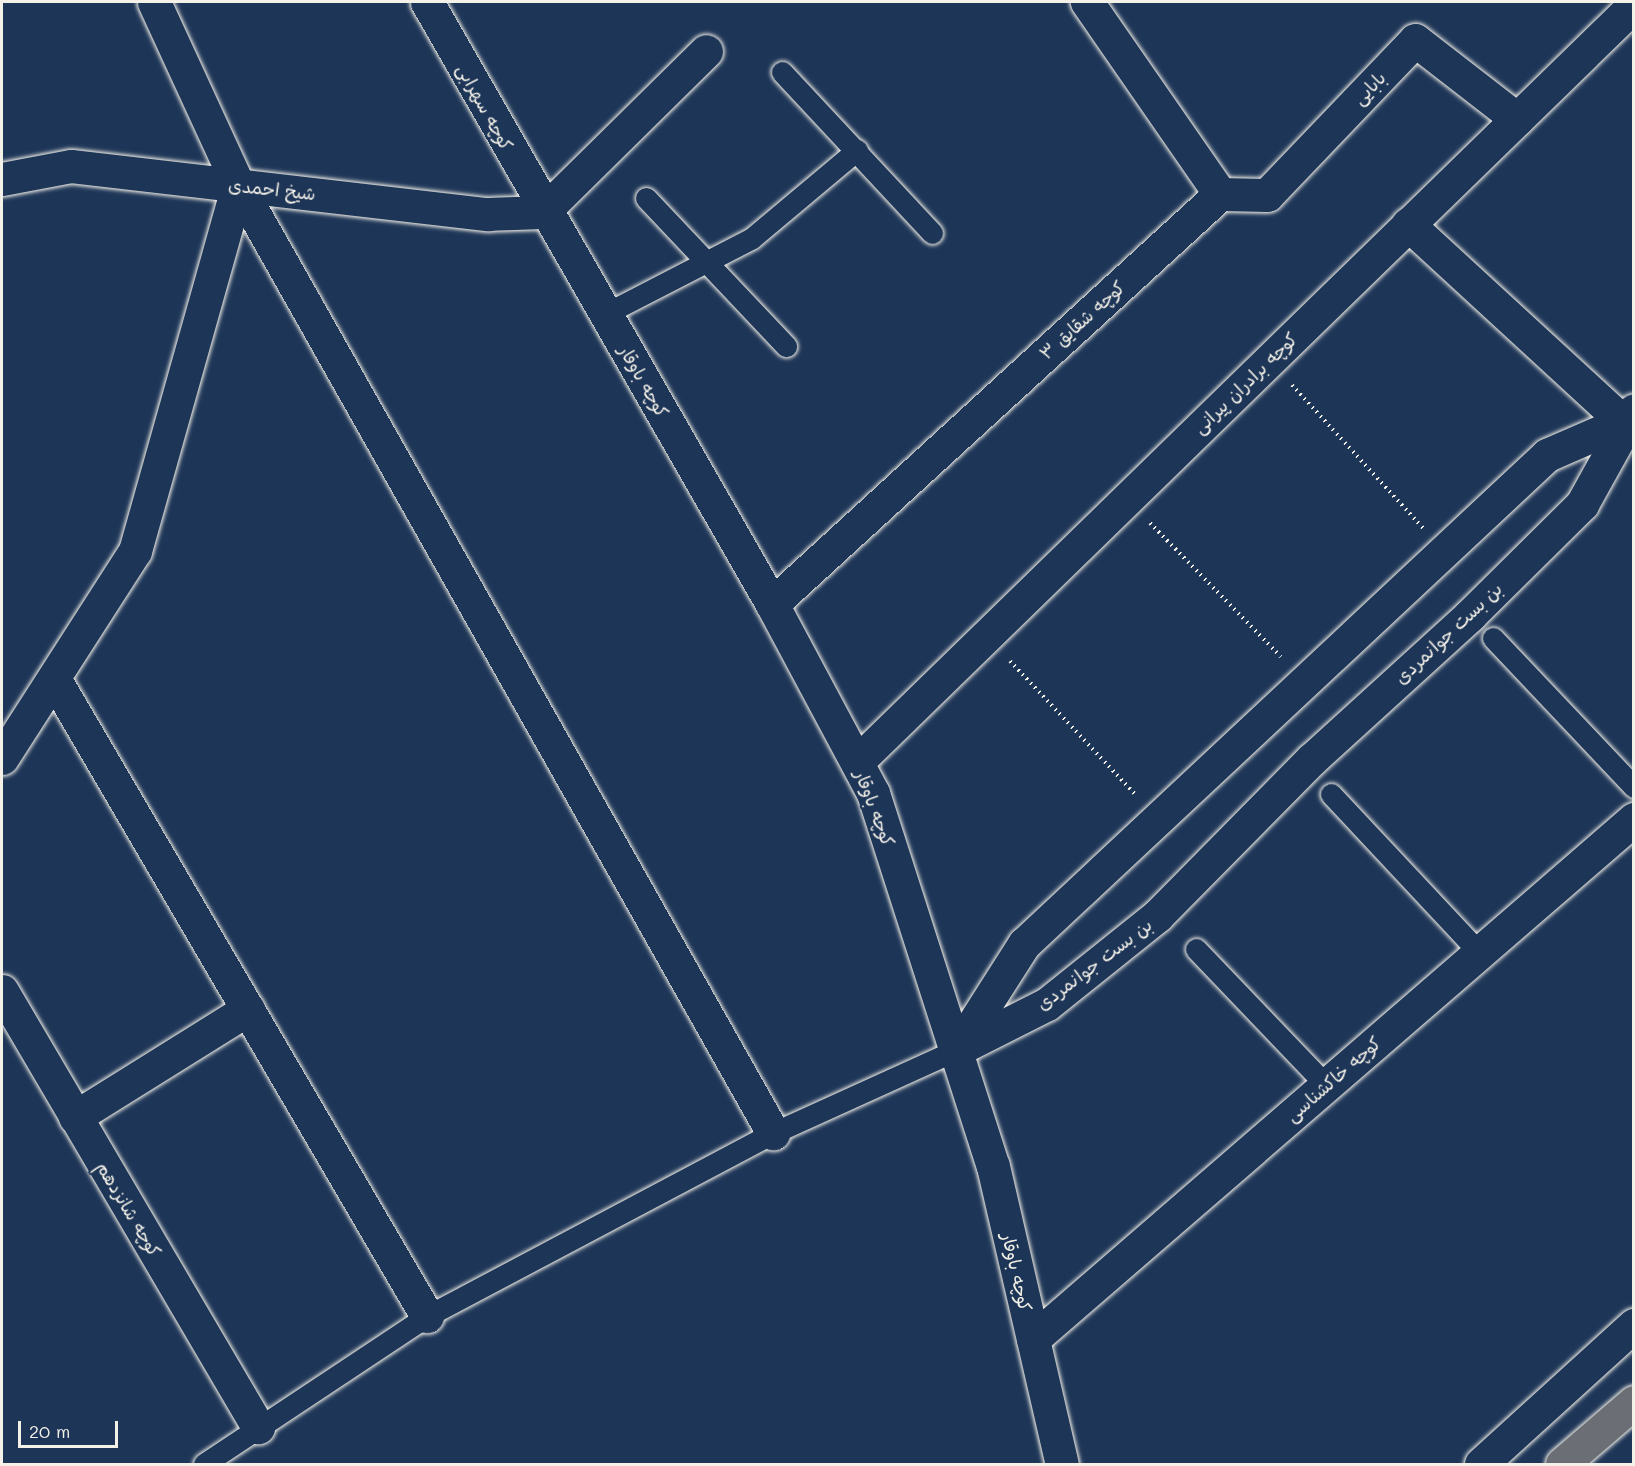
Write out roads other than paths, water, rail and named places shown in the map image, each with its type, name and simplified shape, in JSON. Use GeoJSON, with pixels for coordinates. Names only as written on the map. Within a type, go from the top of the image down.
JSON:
{"type":"FeatureCollection","features":[{"type":"Feature","properties":{"kind":"main road"},"geometry":{"type":"LineString","coordinates":[[1562,1464],[1634,1402]]}},
{"type":"Feature","properties":{"kind":"street"},"geometry":{"type":"LineString","coordinates":[[154,2],[238,185],[773,1133]]}},
{"type":"Feature","properties":{"kind":"street","name":"کوچه سهرابی"},"geometry":{"type":"LineString","coordinates":[[427,2],[543,212]]}},
{"type":"Feature","properties":{"kind":"street"},"geometry":{"type":"LineString","coordinates":[[1087,2],[1220,194]]}},
{"type":"Feature","properties":{"kind":"street","name":"کوچه برادران پیرانی"},"geometry":{"type":"LineString","coordinates":[[857,762],[1634,5]]}},
{"type":"Feature","properties":{"kind":"street","name":"بابایی"},"geometry":{"type":"LineString","coordinates":[[1220,194],[1267,195],[1415,40],[1516,119]]}},
{"type":"Feature","properties":{"kind":"street"},"geometry":{"type":"LineString","coordinates":[[543,212],[706,51]]}},
{"type":"Feature","properties":{"kind":"street","name":"شیخ احمدی"},"geometry":{"type":"LineString","coordinates":[[2,179],[71,166],[488,214],[543,212]]}},
{"type":"Feature","properties":{"kind":"street"},"geometry":{"type":"LineString","coordinates":[[2,758],[55,680],[135,551],[238,185]]}},
{"type":"Feature","properties":{"kind":"street","name":"کوچه شقایق ۳"},"geometry":{"type":"LineString","coordinates":[[772,604],[1220,194]]}},
{"type":"Feature","properties":{"kind":"street","name":"کوچه باوقار"},"geometry":{"type":"LineString","coordinates":[[543,212],[605,314],[772,604],[873,793],[993,1166],[1062,1464]]}},
{"type":"Feature","properties":{"kind":"street"},"geometry":{"type":"LineString","coordinates":[[956,1050],[1024,944],[1547,455],[1628,416],[1408,224]]}},
{"type":"Feature","properties":{"kind":"street","name":"بن بست جوانمردی"},"geometry":{"type":"LineString","coordinates":[[956,1050],[1047,1004],[1157,916],[1312,759],[1470,615],[1582,504],[1628,416]]}},
{"type":"Feature","properties":{"kind":"street"},"geometry":{"type":"LineString","coordinates":[[55,680],[427,1316]]}},
{"type":"Feature","properties":{"kind":"street","name":"کوچه خاکشناسی"},"geometry":{"type":"LineString","coordinates":[[1033,1339],[1634,819]]}},
{"type":"Feature","properties":{"kind":"street","name":"کوچه شانزدهم"},"geometry":{"type":"LineString","coordinates":[[2,991],[258,1427]]}},
{"type":"Feature","properties":{"kind":"street"},"geometry":{"type":"LineString","coordinates":[[75,1117],[248,1009]]}},
{"type":"Feature","properties":{"kind":"street"},"geometry":{"type":"LineString","coordinates":[[1481,1464],[1634,1325]]}},
{"type":"Feature","properties":{"kind":"lane"},"geometry":{"type":"LineString","coordinates":[[782,72],[932,233]]}},
{"type":"Feature","properties":{"kind":"lane"},"geometry":{"type":"LineString","coordinates":[[605,314],[752,238],[857,150]]}},
{"type":"Feature","properties":{"kind":"lane"},"geometry":{"type":"LineString","coordinates":[[646,198],[786,346]]}},
{"type":"Feature","properties":{"kind":"lane"},"geometry":{"type":"LineString","coordinates":[[1493,638],[1634,787]]}},
{"type":"Feature","properties":{"kind":"lane"},"geometry":{"type":"LineString","coordinates":[[1331,794],[1480,952]]}},
{"type":"Feature","properties":{"kind":"lane"},"geometry":{"type":"LineString","coordinates":[[1196,949],[1326,1085]]}},
{"type":"Feature","properties":{"kind":"lane"},"geometry":{"type":"LineString","coordinates":[[204,1464],[427,1316],[773,1133],[956,1050]]}}]}
